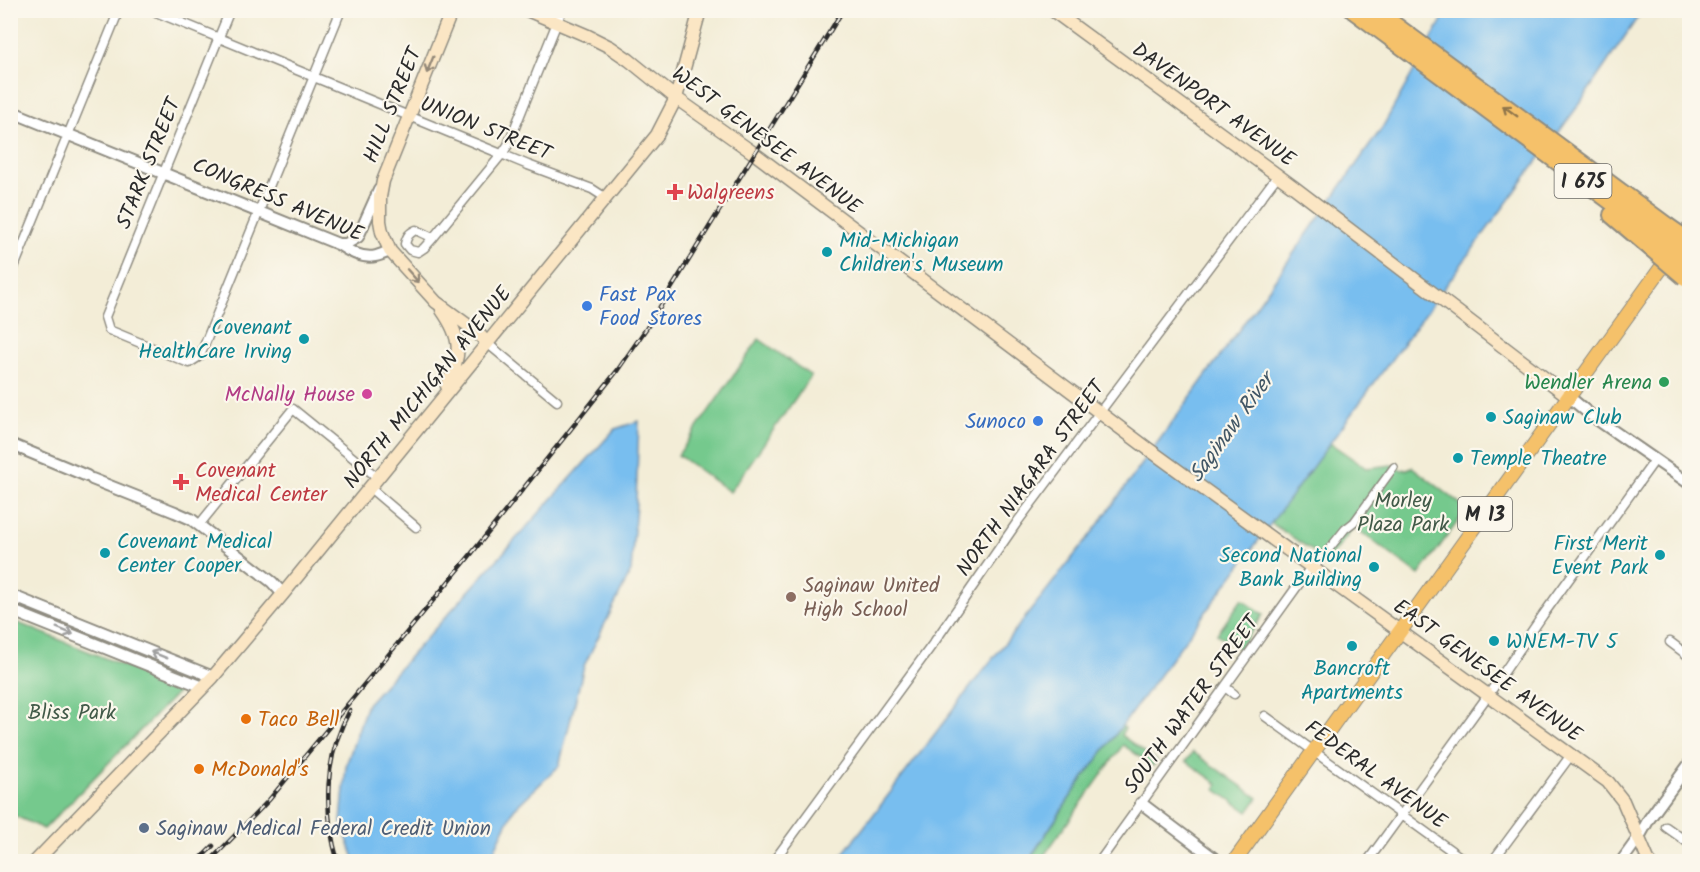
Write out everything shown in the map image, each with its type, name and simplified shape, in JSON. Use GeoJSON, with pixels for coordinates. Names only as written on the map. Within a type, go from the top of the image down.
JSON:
{"type":"FeatureCollection","features":[{"type":"Feature","properties":{"kind":"highway","name":"I 675"},"geometry":{"type":"LineString","coordinates":[[1353,10],[1689,260]]}},
{"type":"Feature","properties":{"kind":"highway","name":"I 675"},"geometry":{"type":"LineString","coordinates":[[1374,10],[1689,242]]}},
{"type":"Feature","properties":{"kind":"highway"},"geometry":{"type":"LineString","coordinates":[[1505,123],[1522,143],[1552,165],[1687,279]]}},
{"type":"Feature","properties":{"kind":"main road","name":"HILL STREET"},"geometry":{"type":"LineString","coordinates":[[390,251],[380,221],[382,181],[452,10]]}},
{"type":"Feature","properties":{"kind":"main road","name":"WEST GENESEE AVENUE"},"geometry":{"type":"LineString","coordinates":[[527,10],[610,47],[1147,448],[1271,537]]}},
{"type":"Feature","properties":{"kind":"main road","name":"NORTH MICHIGAN AVENUE"},"geometry":{"type":"LineString","coordinates":[[35,861],[213,677],[657,135],[676,98],[700,10]]}},
{"type":"Feature","properties":{"kind":"main road","name":"DAVENPORT AVENUE"},"geometry":{"type":"LineString","coordinates":[[1052,10],[1278,175],[1568,396]]}},
{"type":"Feature","properties":{"kind":"main road","name":"M 13"},"geometry":{"type":"LineString","coordinates":[[1234,861],[1689,228]]}},
{"type":"Feature","properties":{"kind":"main road"},"geometry":{"type":"LineString","coordinates":[[390,251],[436,302],[450,321],[458,338],[457,363],[441,400]]}},
{"type":"Feature","properties":{"kind":"main road"},"geometry":{"type":"LineString","coordinates":[[436,302],[477,332],[487,344]]}},
{"type":"Feature","properties":{"kind":"main road","name":"EAST GENESEE AVENUE"},"geometry":{"type":"LineString","coordinates":[[1271,537],[1608,782],[1616,789],[1623,801],[1648,861]]}},
{"type":"Feature","properties":{"kind":"street"},"geometry":{"type":"LineString","coordinates":[[10,277],[119,10]]}},
{"type":"Feature","properties":{"kind":"street","name":"UNION STREET"},"geometry":{"type":"LineString","coordinates":[[151,10],[592,189],[606,198]]}},
{"type":"Feature","properties":{"kind":"street","name":"STARK STREET"},"geometry":{"type":"LineString","coordinates":[[230,10],[105,317],[109,330],[189,363],[200,356],[259,212]]}},
{"type":"Feature","properties":{"kind":"street"},"geometry":{"type":"LineString","coordinates":[[259,212],[341,10]]}},
{"type":"Feature","properties":{"kind":"street"},"geometry":{"type":"LineString","coordinates":[[433,238],[508,145],[562,10]]}},
{"type":"Feature","properties":{"kind":"street","name":"CONGRESS AVENUE"},"geometry":{"type":"LineString","coordinates":[[10,111],[338,244],[362,256],[375,257],[390,251]]}},
{"type":"Feature","properties":{"kind":"street","name":"NORTH NIAGARA STREET"},"geometry":{"type":"LineString","coordinates":[[773,861],[935,641],[1018,521],[1278,175]]}},
{"type":"Feature","properties":{"kind":"street","name":"HILL STREET"},"geometry":{"type":"LineString","coordinates":[[338,244],[346,244],[358,237],[382,181]]}},
{"type":"Feature","properties":{"kind":"street"},"geometry":{"type":"LineString","coordinates":[[487,344],[557,401]]}},
{"type":"Feature","properties":{"kind":"street"},"geometry":{"type":"LineString","coordinates":[[1568,396],[1592,416],[1689,484]]}},
{"type":"Feature","properties":{"kind":"street"},"geometry":{"type":"LineString","coordinates":[[199,525],[293,409],[374,483],[416,527]]}},
{"type":"Feature","properties":{"kind":"street"},"geometry":{"type":"LineString","coordinates":[[10,444],[175,512],[199,525],[272,582],[283,594]]}},
{"type":"Feature","properties":{"kind":"street"},"geometry":{"type":"LineString","coordinates":[[1367,861],[1489,694],[1654,460]]}},
{"type":"Feature","properties":{"kind":"street"},"geometry":{"type":"LineString","coordinates":[[1312,568],[1345,528],[1354,522],[1394,467]]}},
{"type":"Feature","properties":{"kind":"street","name":"SOUTH WATER STREET"},"geometry":{"type":"LineString","coordinates":[[1099,861],[1312,568]]}},
{"type":"Feature","properties":{"kind":"street"},"geometry":{"type":"LineString","coordinates":[[10,595],[213,677]]}},
{"type":"Feature","properties":{"kind":"street"},"geometry":{"type":"LineString","coordinates":[[10,610],[203,687]]}},
{"type":"Feature","properties":{"kind":"street"},"geometry":{"type":"LineString","coordinates":[[1670,642],[1689,657]]}},
{"type":"Feature","properties":{"kind":"street"},"geometry":{"type":"LineString","coordinates":[[1225,687],[1234,694]]}},
{"type":"Feature","properties":{"kind":"street","name":"FEDERAL AVENUE"},"geometry":{"type":"LineString","coordinates":[[1264,716],[1467,861]]}},
{"type":"Feature","properties":{"kind":"street"},"geometry":{"type":"LineString","coordinates":[[1492,861],[1571,755]]}},
{"type":"Feature","properties":{"kind":"street"},"geometry":{"type":"LineString","coordinates":[[1621,861],[1689,764]]}},
{"type":"Feature","properties":{"kind":"street"},"geometry":{"type":"LineString","coordinates":[[1141,803],[1219,861]]}},
{"type":"Feature","properties":{"kind":"street"},"geometry":{"type":"LineString","coordinates":[[1666,827],[1689,844]]}},
{"type":"Feature","properties":{"kind":"green space"},"geometry":{"type":"Polygon","coordinates":[[[759,339],[811,376],[730,492],[678,455],[759,339]]]}},
{"type":"Feature","properties":{"kind":"green space","name":"Morley Plaza Park"},"geometry":{"type":"Polygon","coordinates":[[[1330,443],[1366,468],[1392,465],[1404,470],[1412,467],[1467,509],[1419,575],[1354,527],[1328,561],[1271,523],[1330,443]]]}},
{"type":"Feature","properties":{"kind":"green space"},"geometry":{"type":"Polygon","coordinates":[[[1242,599],[1263,615],[1239,649],[1217,634],[1242,599]]]}},
{"type":"Feature","properties":{"kind":"green space","name":"Bliss Park"},"geometry":{"type":"Polygon","coordinates":[[[11,620],[178,689],[177,693],[44,829],[11,814],[11,620]]]}},
{"type":"Feature","properties":{"kind":"green space"},"geometry":{"type":"Polygon","coordinates":[[[1122,726],[1125,728],[1121,735],[1157,761],[1153,766],[1123,745],[1040,861],[1028,862],[1077,787],[1122,726]]]}},
{"type":"Feature","properties":{"kind":"green space"},"geometry":{"type":"Polygon","coordinates":[[[1193,752],[1258,798],[1248,812],[1215,789],[1218,784],[1186,761],[1193,752]]]}},
{"type":"Feature","properties":{"kind":"water","name":"Saginaw River"},"geometry":{"type":"Polygon","coordinates":[[[1447,11],[1642,11],[1578,106],[1077,787],[1028,861],[836,862],[1095,529],[1262,298],[1382,128],[1447,11]]]}},
{"type":"Feature","properties":{"kind":"water"},"geometry":{"type":"Polygon","coordinates":[[[639,421],[631,571],[584,666],[559,766],[514,809],[489,861],[355,861],[341,822],[346,766],[367,704],[615,429],[639,421]]]}},
{"type":"Feature","properties":{"kind":"railway"},"geometry":{"type":"LineString","coordinates":[[209,862],[269,800],[468,558],[617,371],[650,323],[843,10]]}},
{"type":"Feature","properties":{"kind":"railway"},"geometry":{"type":"LineString","coordinates":[[338,862],[330,823],[329,784],[335,746],[350,710]]}},
{"type":"Feature","properties":{"kind":"railway"},"geometry":{"type":"LineString","coordinates":[[197,862],[213,846]]}},
{"type":"Feature","properties":{"kind":"place","name":"Walgreens"},"geometry":{"type":"Point","coordinates":[675,192]}},
{"type":"Feature","properties":{"kind":"place","name":"Mid-Michigan Children's Museum"},"geometry":{"type":"Point","coordinates":[827,252]}},
{"type":"Feature","properties":{"kind":"place","name":"Fast Pax Food Stores"},"geometry":{"type":"Point","coordinates":[587,306]}},
{"type":"Feature","properties":{"kind":"place","name":"Covenant HealthCare Irving"},"geometry":{"type":"Point","coordinates":[304,339]}},
{"type":"Feature","properties":{"kind":"place","name":"Wendler Arena"},"geometry":{"type":"Point","coordinates":[1664,382]}},
{"type":"Feature","properties":{"kind":"place","name":"McNally House"},"geometry":{"type":"Point","coordinates":[367,394]}},
{"type":"Feature","properties":{"kind":"place","name":"Saginaw Club"},"geometry":{"type":"Point","coordinates":[1491,417]}},
{"type":"Feature","properties":{"kind":"place","name":"Sunoco"},"geometry":{"type":"Point","coordinates":[1038,421]}},
{"type":"Feature","properties":{"kind":"place","name":"Temple Theatre"},"geometry":{"type":"Point","coordinates":[1458,458]}},
{"type":"Feature","properties":{"kind":"place","name":"Covenant Medical Center"},"geometry":{"type":"Point","coordinates":[181,482]}},
{"type":"Feature","properties":{"kind":"place","name":"Covenant Medical Center Cooper"},"geometry":{"type":"Point","coordinates":[105,553]}},
{"type":"Feature","properties":{"kind":"place","name":"First Merit Event Park"},"geometry":{"type":"Point","coordinates":[1660,555]}},
{"type":"Feature","properties":{"kind":"place","name":"Second National Bank Building"},"geometry":{"type":"Point","coordinates":[1374,567]}},
{"type":"Feature","properties":{"kind":"place","name":"Saginaw United High School"},"geometry":{"type":"Point","coordinates":[791,597]}},
{"type":"Feature","properties":{"kind":"place","name":"WNEM-TV 5"},"geometry":{"type":"Point","coordinates":[1494,641]}},
{"type":"Feature","properties":{"kind":"place","name":"Bancroft Apartments"},"geometry":{"type":"Point","coordinates":[1352,646]}},
{"type":"Feature","properties":{"kind":"place","name":"Taco Bell"},"geometry":{"type":"Point","coordinates":[246,719]}},
{"type":"Feature","properties":{"kind":"place","name":"McDonald's"},"geometry":{"type":"Point","coordinates":[199,769]}},
{"type":"Feature","properties":{"kind":"place","name":"Saginaw Medical Federal Credit Union"},"geometry":{"type":"Point","coordinates":[144,828]}}]}
